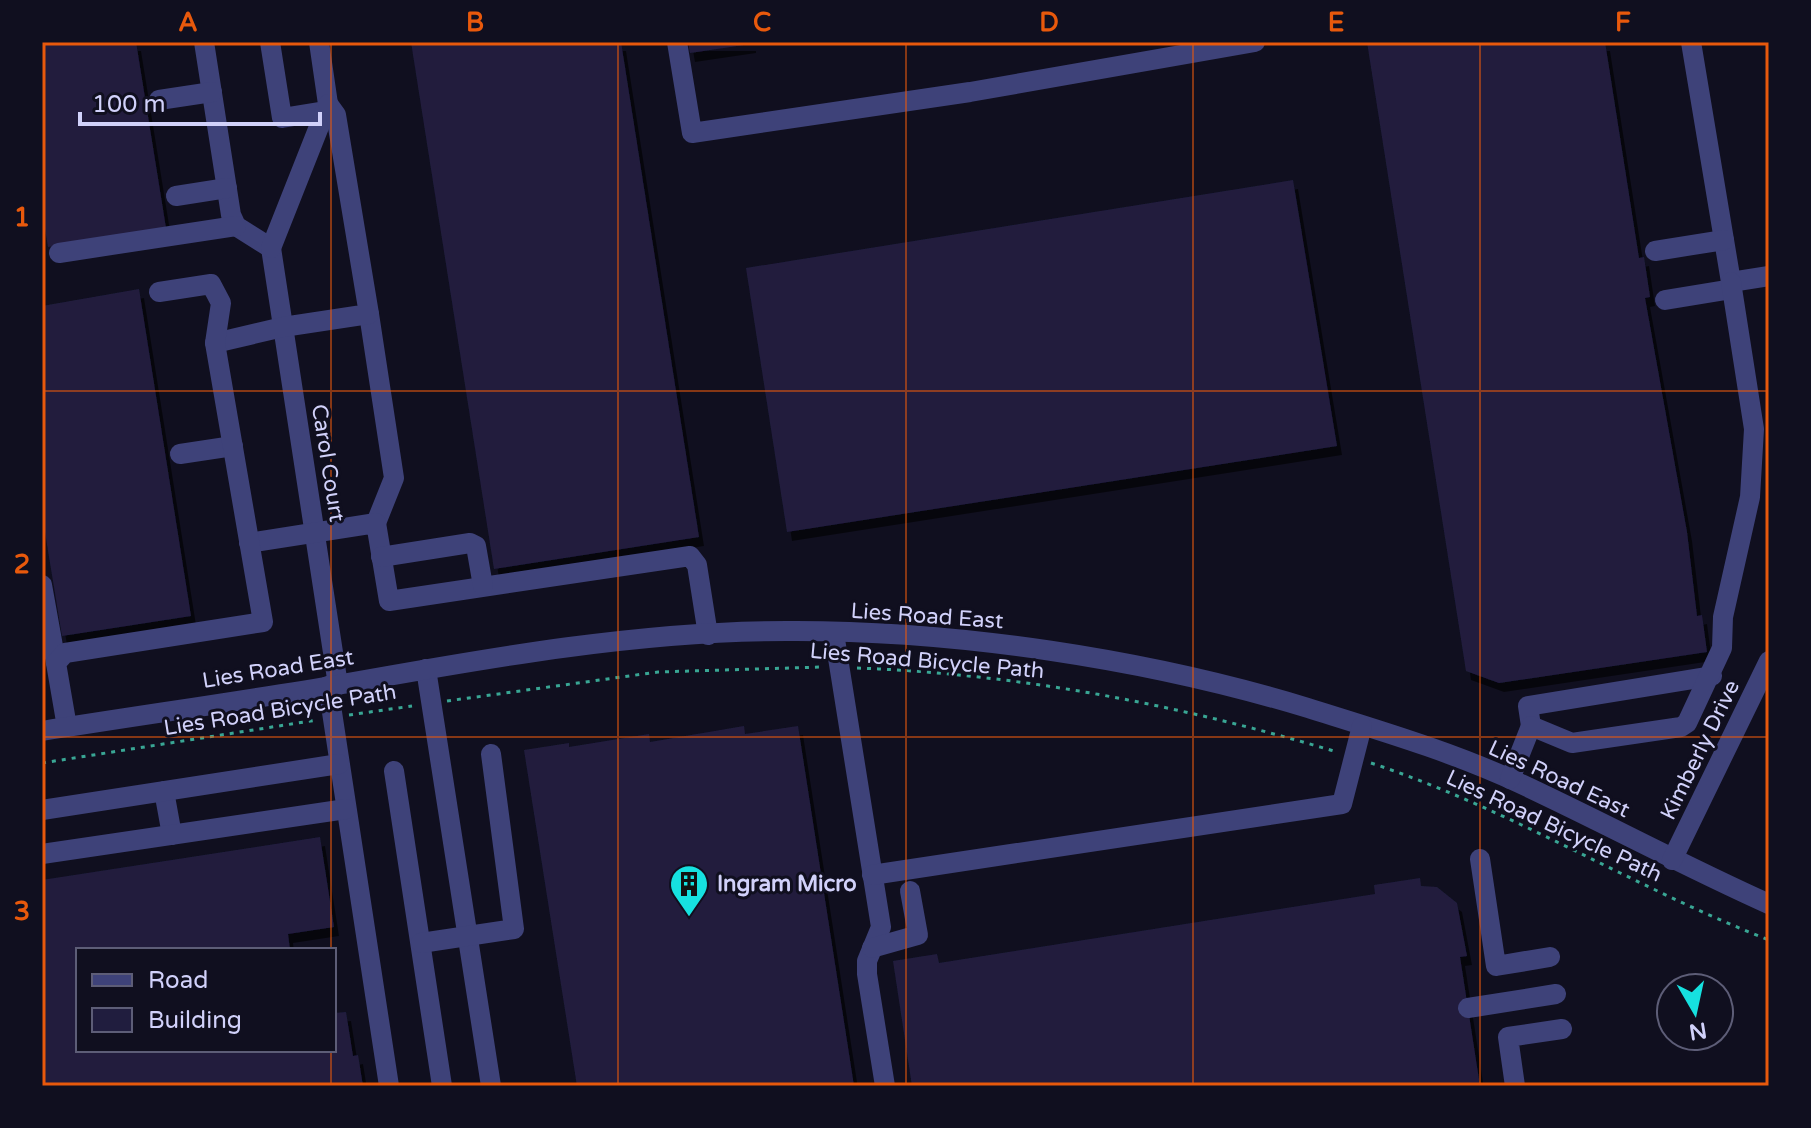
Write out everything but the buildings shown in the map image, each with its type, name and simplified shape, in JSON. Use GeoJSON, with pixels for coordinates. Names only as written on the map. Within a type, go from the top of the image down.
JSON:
{"type":"FeatureCollection","features":[{"type":"Feature","properties":{"kind":"street"},"geometry":{"type":"LineString","coordinates":[[204,42],[236,226]]}},
{"type":"Feature","properties":{"kind":"street"},"geometry":{"type":"LineString","coordinates":[[270,42],[282,118],[327,108]]}},
{"type":"Feature","properties":{"kind":"street"},"geometry":{"type":"LineString","coordinates":[[59,253],[236,226],[271,248],[327,108],[319,42]]}},
{"type":"Feature","properties":{"kind":"street"},"geometry":{"type":"LineString","coordinates":[[677,42],[692,133],[970,92],[1255,42]]}},
{"type":"Feature","properties":{"kind":"street"},"geometry":{"type":"LineString","coordinates":[[1531,726],[1580,743],[1681,727],[1687,723],[1712,676],[1722,648],[1723,617],[1750,497],[1754,429],[1691,42]]}},
{"type":"Feature","properties":{"kind":"street"},"geometry":{"type":"LineString","coordinates":[[159,100],[212,92]]}},
{"type":"Feature","properties":{"kind":"street"},"geometry":{"type":"LineString","coordinates":[[327,108],[336,115],[394,478],[376,523],[389,601],[690,556],[697,565],[708,635]]}},
{"type":"Feature","properties":{"kind":"street"},"geometry":{"type":"LineString","coordinates":[[176,196],[227,188]]}},
{"type":"Feature","properties":{"kind":"street"},"geometry":{"type":"LineString","coordinates":[[1655,251],[1724,240]]}},
{"type":"Feature","properties":{"kind":"street","name":"Carol Court"},"geometry":{"type":"LineString","coordinates":[[271,248],[314,533],[333,685],[332,718],[389,1086]]}},
{"type":"Feature","properties":{"kind":"street"},"geometry":{"type":"LineString","coordinates":[[1665,300],[1769,276]]}},
{"type":"Feature","properties":{"kind":"street"},"geometry":{"type":"LineString","coordinates":[[56,663],[65,653],[263,622],[215,343],[221,303],[211,284],[159,292]]}},
{"type":"Feature","properties":{"kind":"street"},"geometry":{"type":"LineString","coordinates":[[215,343],[283,327],[369,314]]}},
{"type":"Feature","properties":{"kind":"street"},"geometry":{"type":"LineString","coordinates":[[180,454],[233,446]]}},
{"type":"Feature","properties":{"kind":"street"},"geometry":{"type":"LineString","coordinates":[[249,543],[376,523]]}},
{"type":"Feature","properties":{"kind":"street"},"geometry":{"type":"LineString","coordinates":[[381,557],[470,543],[476,546],[483,586]]}},
{"type":"Feature","properties":{"kind":"street"},"geometry":{"type":"LineString","coordinates":[[42,585],[67,727]]}},
{"type":"Feature","properties":{"kind":"street","name":"Lies Road East"},"geometry":{"type":"LineString","coordinates":[[42,731],[578,647],[708,635],[787,631],[1007,646],[1110,661],[1239,689],[1362,726],[1510,779],[1672,860],[1769,904]]}},
{"type":"Feature","properties":{"kind":"street"},"geometry":{"type":"LineString","coordinates":[[834,633],[881,927],[872,948],[867,974],[885,1086]]}},
{"type":"Feature","properties":{"kind":"street","name":"Kimberly Drive"},"geometry":{"type":"LineString","coordinates":[[1672,860],[1764,685],[1769,661]]}},
{"type":"Feature","properties":{"kind":"street"},"geometry":{"type":"LineString","coordinates":[[426,669],[491,1086]]}},
{"type":"Feature","properties":{"kind":"street"},"geometry":{"type":"LineString","coordinates":[[1510,779],[1531,726],[1528,706],[1712,676]]}},
{"type":"Feature","properties":{"kind":"street"},"geometry":{"type":"LineString","coordinates":[[872,875],[1342,804],[1362,726]]}},
{"type":"Feature","properties":{"kind":"street"},"geometry":{"type":"LineString","coordinates":[[421,943],[514,929],[491,754]]}},
{"type":"Feature","properties":{"kind":"street"},"geometry":{"type":"LineString","coordinates":[[42,810],[339,764]]}},
{"type":"Feature","properties":{"kind":"street"},"geometry":{"type":"LineString","coordinates":[[394,771],[442,1086]]}},
{"type":"Feature","properties":{"kind":"street"},"geometry":{"type":"LineString","coordinates":[[164,791],[172,835]]}},
{"type":"Feature","properties":{"kind":"street"},"geometry":{"type":"LineString","coordinates":[[42,853],[346,809]]}},
{"type":"Feature","properties":{"kind":"street"},"geometry":{"type":"LineString","coordinates":[[1480,859],[1496,966],[1550,957]]}},
{"type":"Feature","properties":{"kind":"street"},"geometry":{"type":"LineString","coordinates":[[872,948],[918,935],[910,891]]}},
{"type":"Feature","properties":{"kind":"street"},"geometry":{"type":"LineString","coordinates":[[1468,1008],[1556,994]]}},
{"type":"Feature","properties":{"kind":"street"},"geometry":{"type":"LineString","coordinates":[[1515,1086],[1508,1037],[1562,1029]]}},
{"type":"Feature","properties":{"kind":"path","name":"Lies Road Bicycle Path"},"geometry":{"type":"LineString","coordinates":[[42,763],[658,672],[839,667],[1097,693],[1188,710],[1354,758],[1458,796],[1567,844],[1681,903],[1769,940]]}},
{"type":"Feature","properties":{"kind":"place","name":"Ingram Micro"},"geometry":{"type":"Point","coordinates":[689,918]}}]}
